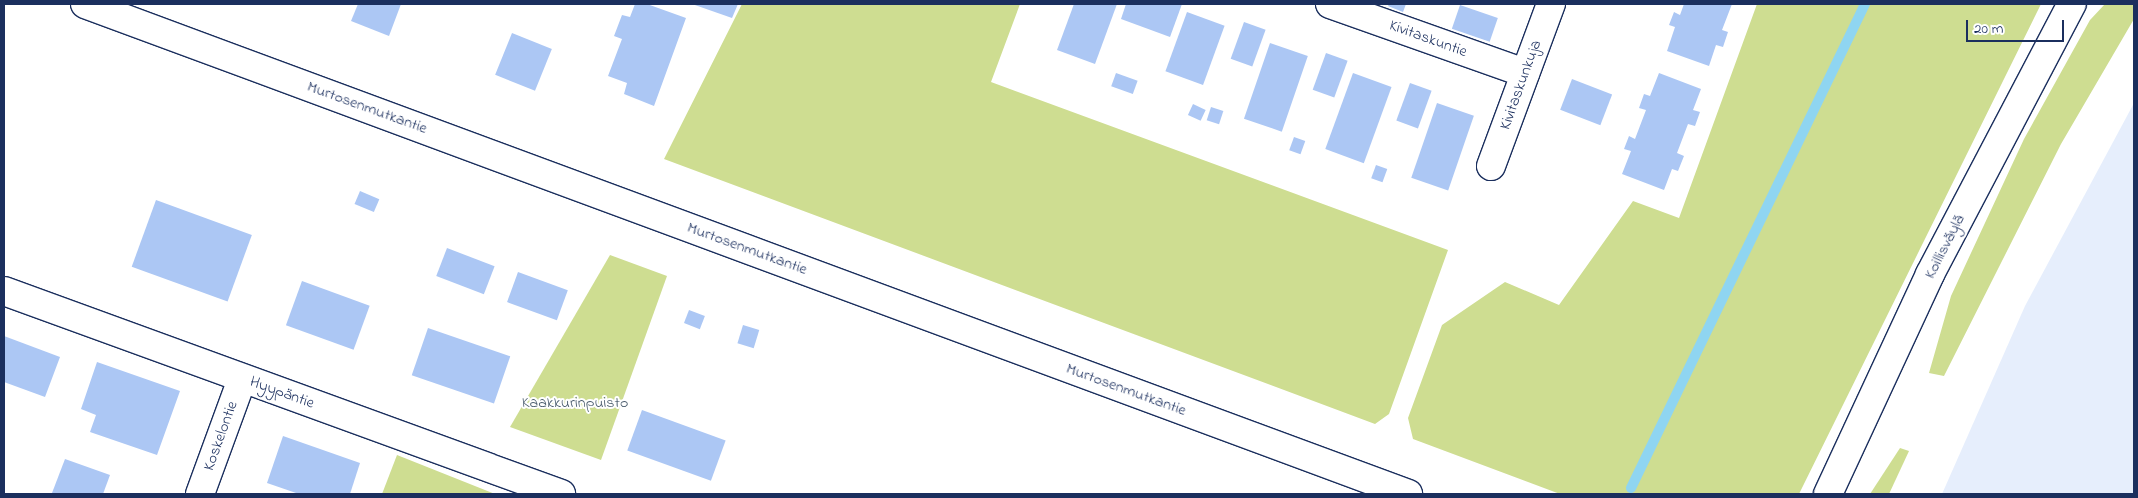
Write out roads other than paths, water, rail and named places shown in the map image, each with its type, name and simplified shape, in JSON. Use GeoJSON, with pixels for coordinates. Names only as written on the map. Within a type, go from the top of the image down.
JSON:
{"type":"FeatureCollection","features":[{"type":"Feature","properties":{"kind":"street","name":"Murtosenmutkantie"},"geometry":{"type":"LineString","coordinates":[[85,4],[1359,486],[1408,494]]}},
{"type":"Feature","properties":{"kind":"street","name":"Kivitaskuntie"},"geometry":{"type":"LineString","coordinates":[[1330,4],[1525,73]]}},
{"type":"Feature","properties":{"kind":"street","name":"Kivitaskunkuja"},"geometry":{"type":"LineString","coordinates":[[1491,166],[1551,4]]}},
{"type":"Feature","properties":{"kind":"street","name":"Koillisväylä"},"geometry":{"type":"LineString","coordinates":[[1828,494],[1930,274],[2072,4]]}},
{"type":"Feature","properties":{"kind":"street","name":"Hyypäntie"},"geometry":{"type":"LineString","coordinates":[[4,292],[561,494]]}},
{"type":"Feature","properties":{"kind":"street","name":"Koskelontie"},"geometry":{"type":"LineString","coordinates":[[200,494],[242,379]]}},
{"type":"Feature","properties":{"kind":"waterway"},"geometry":{"type":"LineString","coordinates":[[1631,488],[1865,4]]}},
{"type":"Feature","properties":{"kind":"park label","name":"Kaakkurinpuisto"},"geometry":{"type":"Point","coordinates":[575,403]}}]}
